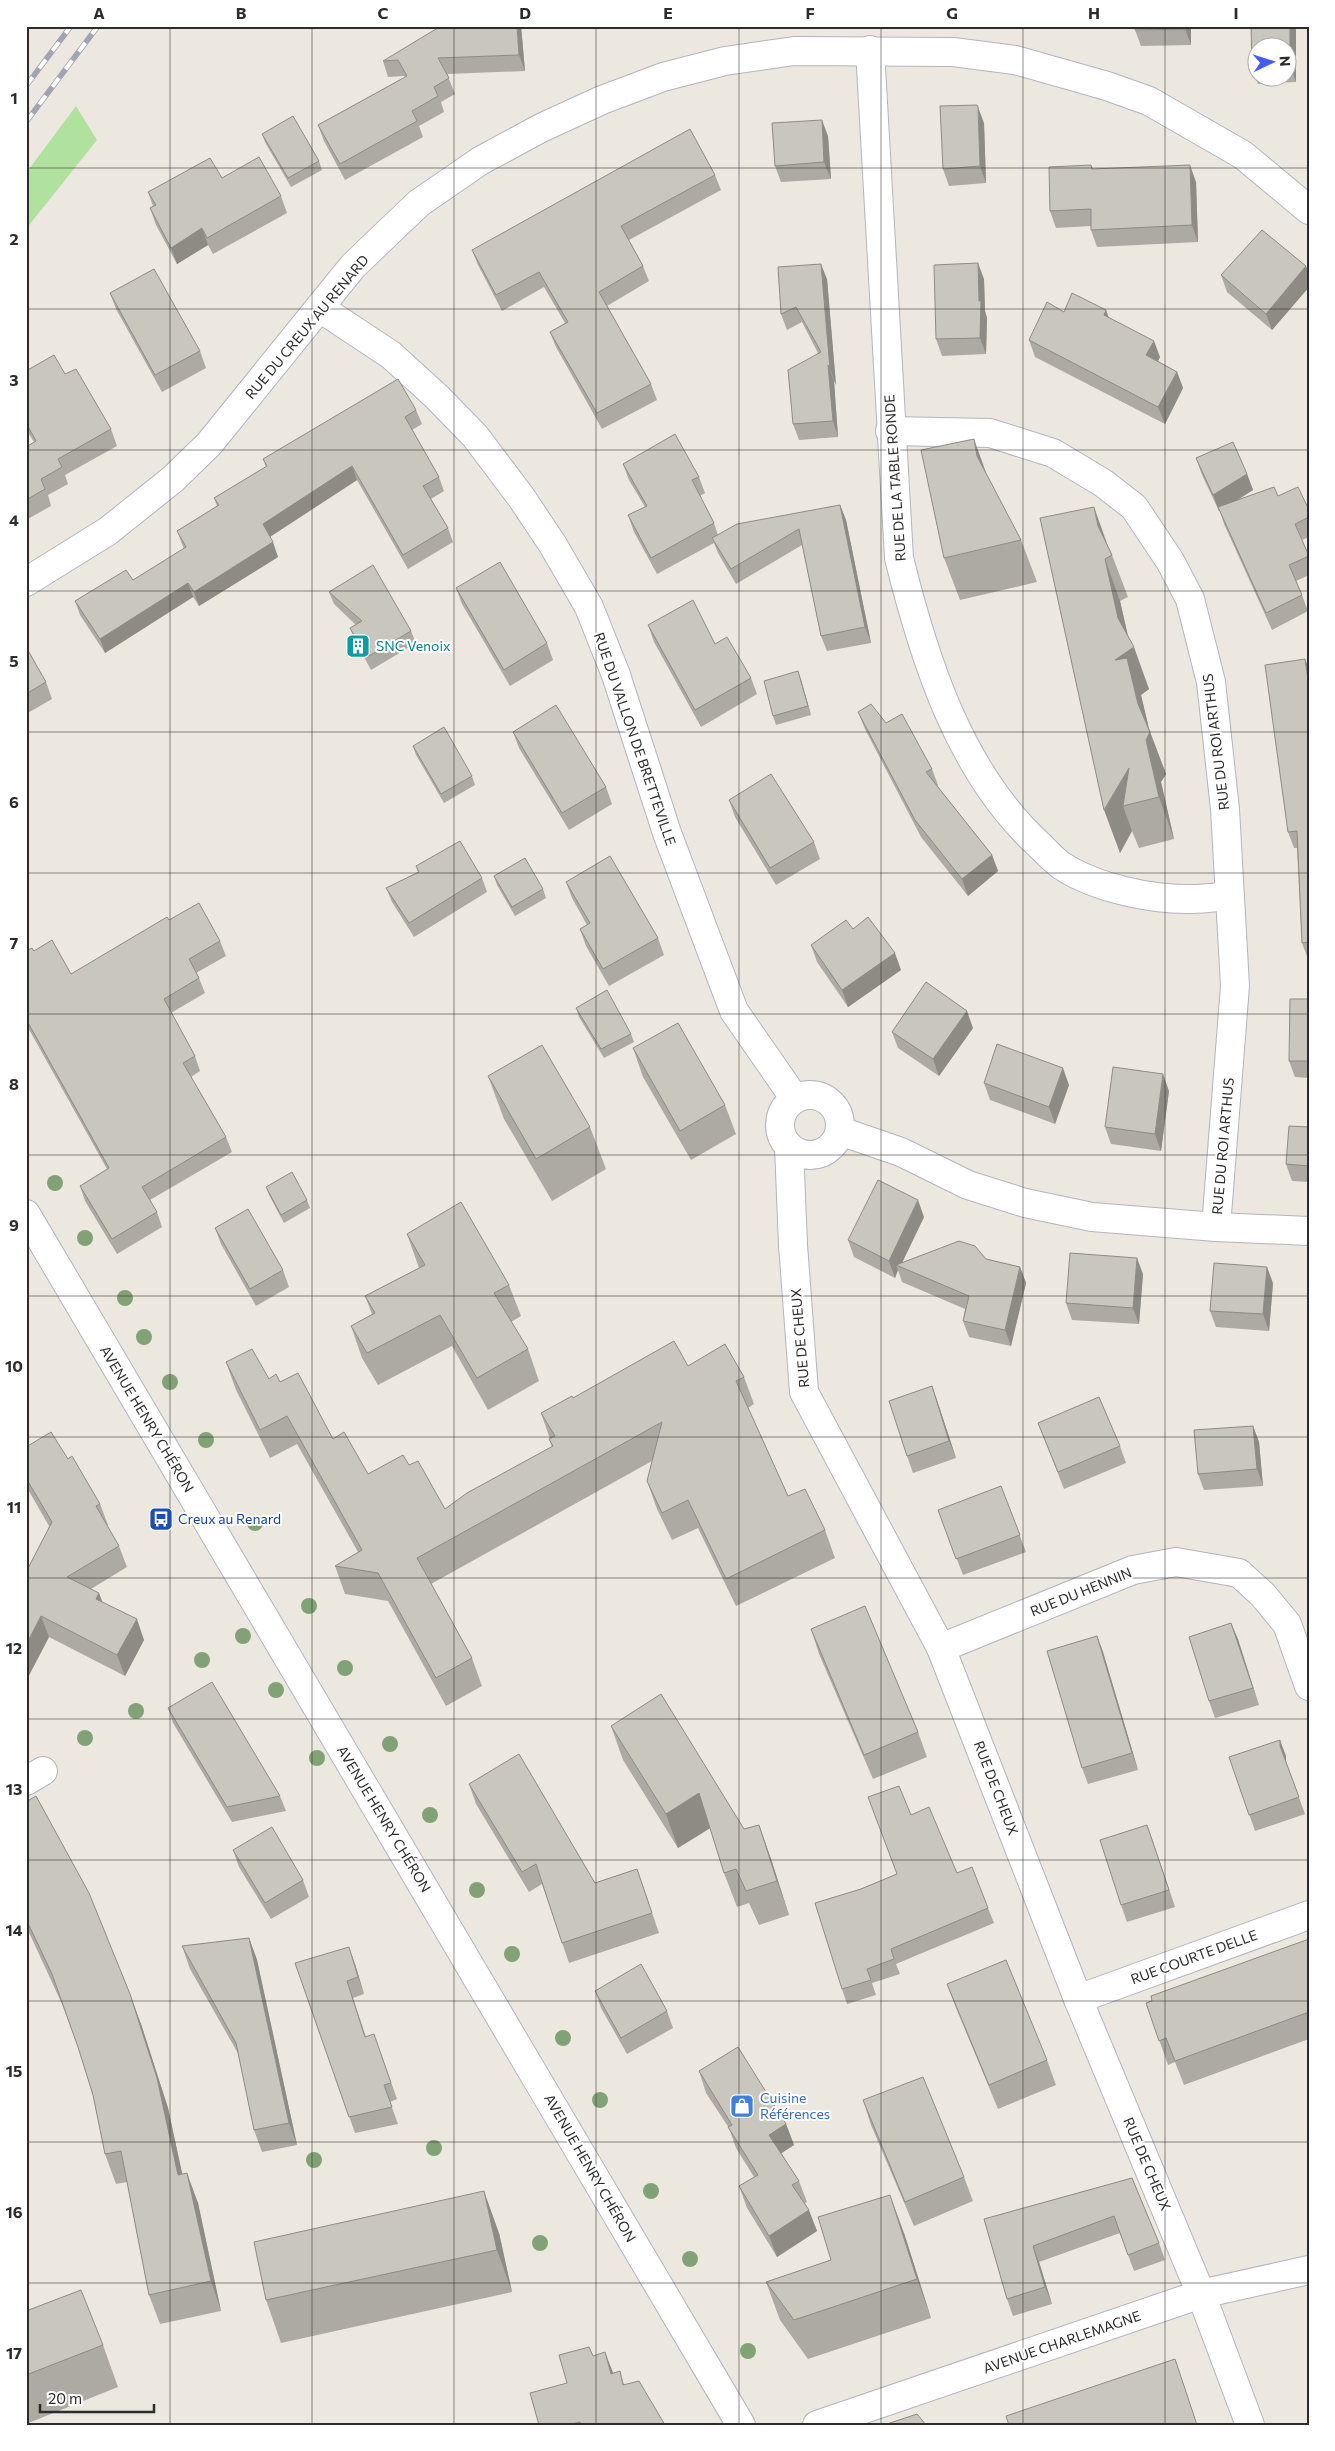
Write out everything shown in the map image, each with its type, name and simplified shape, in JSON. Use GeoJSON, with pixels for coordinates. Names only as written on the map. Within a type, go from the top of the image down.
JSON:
{"type":"FeatureCollection","features":[{"type":"Feature","properties":{"kind":"street","name":"RUE DE LA TABLE RONDE"},"geometry":{"type":"LineString","coordinates":[[870,50],[890,431],[899,558],[916,626],[945,704],[974,762],[1013,820],[1061,866],[1102,885],[1145,894],[1192,899],[1230,896]]}},
{"type":"Feature","properties":{"kind":"street","name":"RUE DU CREUX AU RENARD"},"geometry":{"type":"LineString","coordinates":[[26,582],[108,531],[173,479],[209,444],[353,266],[420,203],[480,162],[541,128],[602,100],[663,77],[724,61],[794,51],[952,52],[1015,60],[1107,86],[1149,101],[1243,155],[1309,210]]}},
{"type":"Feature","properties":{"kind":"street","name":"RUE DU VALLON DE BRETTEVILLE"},"geometry":{"type":"LineString","coordinates":[[320,308],[391,355],[438,397],[480,444],[521,497],[553,545],[589,607],[616,674],[667,833],[734,1011],[795,1099]]}},
{"type":"Feature","properties":{"kind":"street","name":"RUE DU ROI ARTHUS"},"geometry":{"type":"LineString","coordinates":[[890,431],[970,432],[999,436],[1053,453],[1103,483],[1134,507],[1170,561],[1190,599],[1211,682],[1224,809],[1235,986],[1216,1227]]}},
{"type":"Feature","properties":{"kind":"street"},"geometry":{"type":"LineString","coordinates":[[815,1095],[825,1099],[837,1110],[840,1120],[840,1131],[833,1146],[814,1156],[798,1153],[789,1148],[780,1132],[780,1121],[787,1106],[795,1099],[815,1095]]}},
{"type":"Feature","properties":{"kind":"street"},"geometry":{"type":"LineString","coordinates":[[840,1131],[901,1152],[968,1184],[1025,1203],[1092,1217],[1216,1227],[1309,1231]]}},
{"type":"Feature","properties":{"kind":"street","name":"RUE DE CHEUX"},"geometry":{"type":"LineString","coordinates":[[789,1148],[793,1246],[804,1392],[941,1648],[1078,1999],[1201,2294],[1250,2425]]}},
{"type":"Feature","properties":{"kind":"street","name":"AVENUE HENRY CHÉRON"},"geometry":{"type":"LineString","coordinates":[[26,1214],[741,2425]]}},
{"type":"Feature","properties":{"kind":"street","name":"RUE DU HENNIN"},"geometry":{"type":"LineString","coordinates":[[941,1648],[1133,1570],[1176,1562],[1239,1573],[1263,1595],[1287,1624],[1309,1686]]}},
{"type":"Feature","properties":{"kind":"street","name":"RUE COURTE DELLE"},"geometry":{"type":"LineString","coordinates":[[1078,1999],[1309,1916]]}},
{"type":"Feature","properties":{"kind":"street","name":"AVENUE CHARLEMAGNE"},"geometry":{"type":"LineString","coordinates":[[818,2425],[1201,2294],[1309,2270]]}},
{"type":"Feature","properties":{"kind":"green space"},"geometry":{"type":"Polygon","coordinates":[[[76,106],[97,140],[26,229],[26,173],[76,106]]]}},
{"type":"Feature","properties":{"kind":"building"},"geometry":{"type":"Polygon","coordinates":[[[441,26],[517,26],[519,55],[438,58],[449,78],[434,87],[438,96],[412,111],[417,121],[340,164],[318,125],[407,76],[398,60],[383,61],[441,26]]]}},
{"type":"Feature","properties":{"kind":"building"},"geometry":{"type":"Polygon","coordinates":[[[1135,26],[1185,26],[1185,29],[1135,30],[1135,26]]]}},
{"type":"Feature","properties":{"kind":"building"},"geometry":{"type":"Polygon","coordinates":[[[1251,26],[1290,26],[1290,38],[1251,38],[1251,26]]]}},
{"type":"Feature","properties":{"kind":"building"},"geometry":{"type":"Polygon","coordinates":[[[977,105],[980,166],[943,169],[940,106],[977,105]]]}},
{"type":"Feature","properties":{"kind":"building"},"geometry":{"type":"Polygon","coordinates":[[[293,116],[319,161],[288,178],[262,134],[293,116]]]}},
{"type":"Feature","properties":{"kind":"building"},"geometry":{"type":"Polygon","coordinates":[[[822,120],[824,162],[775,166],[772,123],[822,120]]]}},
{"type":"Feature","properties":{"kind":"building"},"geometry":{"type":"Polygon","coordinates":[[[690,129],[715,175],[621,226],[643,266],[599,292],[651,384],[597,413],[550,332],[568,322],[539,272],[496,295],[472,250],[690,129]]]}},
{"type":"Feature","properties":{"kind":"building"},"geometry":{"type":"Polygon","coordinates":[[[259,157],[281,196],[207,238],[202,228],[171,248],[150,208],[156,205],[148,192],[210,158],[222,178],[259,157]]]}},
{"type":"Feature","properties":{"kind":"building"},"geometry":{"type":"Polygon","coordinates":[[[1091,165],[1092,169],[1190,165],[1192,225],[1091,230],[1091,209],[1050,211],[1049,167],[1091,165]]]}},
{"type":"Feature","properties":{"kind":"building"},"geometry":{"type":"Polygon","coordinates":[[[1262,230],[1306,266],[1266,314],[1221,275],[1262,230]]]}},
{"type":"Feature","properties":{"kind":"building"},"geometry":{"type":"Polygon","coordinates":[[[978,263],[979,301],[981,301],[980,338],[936,339],[934,265],[978,263]]]}},
{"type":"Feature","properties":{"kind":"building"},"geometry":{"type":"Polygon","coordinates":[[[821,264],[833,421],[793,424],[788,370],[821,352],[796,307],[781,314],[778,267],[821,264]]]}},
{"type":"Feature","properties":{"kind":"building"},"geometry":{"type":"Polygon","coordinates":[[[154,269],[200,351],[155,375],[110,293],[154,269]]]}},
{"type":"Feature","properties":{"kind":"building"},"geometry":{"type":"Polygon","coordinates":[[[1072,293],[1106,310],[1104,315],[1154,341],[1146,355],[1177,372],[1158,407],[1029,340],[1047,302],[1064,312],[1072,293]]]}},
{"type":"Feature","properties":{"kind":"building"},"geometry":{"type":"Polygon","coordinates":[[[54,355],[65,374],[76,369],[111,429],[58,459],[62,467],[41,479],[45,489],[26,500],[26,447],[36,441],[26,423],[26,371],[54,355]]]}},
{"type":"Feature","properties":{"kind":"building"},"geometry":{"type":"Polygon","coordinates":[[[398,379],[416,410],[405,417],[439,477],[423,486],[448,528],[403,555],[352,466],[263,524],[273,542],[194,592],[188,583],[100,639],[75,601],[126,570],[133,580],[186,547],[177,531],[219,505],[214,498],[267,466],[263,459],[398,379]]]}},
{"type":"Feature","properties":{"kind":"building"},"geometry":{"type":"Polygon","coordinates":[[[675,434],[699,477],[692,480],[714,523],[651,558],[628,515],[647,506],[623,464],[675,434]]]}},
{"type":"Feature","properties":{"kind":"building"},"geometry":{"type":"Polygon","coordinates":[[[974,439],[977,456],[1021,540],[944,558],[921,450],[974,439]]]}},
{"type":"Feature","properties":{"kind":"building"},"geometry":{"type":"Polygon","coordinates":[[[1233,442],[1247,474],[1213,495],[1196,458],[1233,442]]]}},
{"type":"Feature","properties":{"kind":"building"},"geometry":{"type":"Polygon","coordinates":[[[1274,487],[1278,496],[1298,487],[1309,510],[1309,517],[1295,524],[1309,556],[1289,565],[1302,595],[1266,613],[1218,507],[1274,487]]]}},
{"type":"Feature","properties":{"kind":"building"},"geometry":{"type":"Polygon","coordinates":[[[840,505],[865,627],[821,636],[799,529],[731,569],[712,538],[737,524],[840,505]]]}},
{"type":"Feature","properties":{"kind":"building"},"geometry":{"type":"Polygon","coordinates":[[[1094,507],[1098,526],[1112,555],[1105,559],[1118,618],[1134,647],[1115,660],[1127,658],[1138,704],[1150,732],[1146,740],[1159,797],[1123,806],[1129,768],[1104,810],[1040,518],[1094,507]]]}},
{"type":"Feature","properties":{"kind":"building"},"geometry":{"type":"Polygon","coordinates":[[[500,562],[547,643],[504,670],[456,588],[500,562]]]}},
{"type":"Feature","properties":{"kind":"building"},"geometry":{"type":"Polygon","coordinates":[[[373,565],[411,631],[367,657],[350,628],[362,621],[329,592],[373,565]]]}},
{"type":"Feature","properties":{"kind":"building"},"geometry":{"type":"Polygon","coordinates":[[[693,600],[715,644],[727,637],[751,678],[695,710],[648,625],[693,600]]]}},
{"type":"Feature","properties":{"kind":"building"},"geometry":{"type":"Polygon","coordinates":[[[26,647],[46,682],[26,694],[26,647]]]}},
{"type":"Feature","properties":{"kind":"building"},"geometry":{"type":"Polygon","coordinates":[[[1305,659],[1309,685],[1309,942],[1302,943],[1297,831],[1288,832],[1265,665],[1305,659]]]}},
{"type":"Feature","properties":{"kind":"building"},"geometry":{"type":"Polygon","coordinates":[[[798,671],[808,706],[773,716],[764,681],[798,671]]]}},
{"type":"Feature","properties":{"kind":"building"},"geometry":{"type":"Polygon","coordinates":[[[871,704],[886,723],[902,714],[932,769],[926,772],[992,855],[962,879],[915,820],[858,712],[871,704]]]}},
{"type":"Feature","properties":{"kind":"building"},"geometry":{"type":"Polygon","coordinates":[[[556,705],[606,787],[562,813],[513,732],[556,705]]]}},
{"type":"Feature","properties":{"kind":"building"},"geometry":{"type":"Polygon","coordinates":[[[444,727],[472,776],[441,794],[413,746],[444,727]]]}},
{"type":"Feature","properties":{"kind":"building"},"geometry":{"type":"Polygon","coordinates":[[[771,774],[814,842],[770,868],[729,800],[771,774]]]}},
{"type":"Feature","properties":{"kind":"building"},"geometry":{"type":"Polygon","coordinates":[[[460,841],[482,878],[409,923],[386,888],[419,872],[416,866],[460,841]]]}},
{"type":"Feature","properties":{"kind":"building"},"geometry":{"type":"Polygon","coordinates":[[[610,856],[658,938],[603,969],[580,929],[590,923],[566,882],[610,856]]]}},
{"type":"Feature","properties":{"kind":"building"},"geometry":{"type":"Polygon","coordinates":[[[525,858],[543,889],[512,907],[494,876],[525,858]]]}},
{"type":"Feature","properties":{"kind":"building"},"geometry":{"type":"Polygon","coordinates":[[[199,903],[220,941],[189,959],[199,978],[164,999],[195,1056],[183,1063],[226,1137],[142,1187],[157,1212],[112,1239],[80,1186],[109,1168],[26,1019],[26,951],[32,948],[34,951],[52,940],[71,974],[167,917],[169,920],[199,903]]]}},
{"type":"Feature","properties":{"kind":"building"},"geometry":{"type":"Polygon","coordinates":[[[868,917],[895,953],[842,990],[811,945],[846,920],[853,929],[868,917]]]}},
{"type":"Feature","properties":{"kind":"building"},"geometry":{"type":"Polygon","coordinates":[[[926,982],[967,1011],[933,1059],[892,1032],[926,982]]]}},
{"type":"Feature","properties":{"kind":"building"},"geometry":{"type":"Polygon","coordinates":[[[607,990],[631,1034],[601,1049],[576,1008],[607,990]]]}},
{"type":"Feature","properties":{"kind":"building"},"geometry":{"type":"Polygon","coordinates":[[[1290,999],[1309,999],[1309,1061],[1289,1061],[1290,999]]]}},
{"type":"Feature","properties":{"kind":"building"},"geometry":{"type":"Polygon","coordinates":[[[678,1023],[725,1105],[680,1131],[633,1048],[678,1023]]]}},
{"type":"Feature","properties":{"kind":"building"},"geometry":{"type":"Polygon","coordinates":[[[997,1044],[1063,1068],[1049,1107],[984,1083],[997,1044]]]}},
{"type":"Feature","properties":{"kind":"building"},"geometry":{"type":"Polygon","coordinates":[[[542,1045],[590,1127],[536,1159],[488,1076],[542,1045]]]}},
{"type":"Feature","properties":{"kind":"building"},"geometry":{"type":"Polygon","coordinates":[[[1113,1067],[1163,1074],[1155,1134],[1105,1127],[1113,1067]]]}},
{"type":"Feature","properties":{"kind":"building"},"geometry":{"type":"Polygon","coordinates":[[[1289,1126],[1309,1127],[1309,1166],[1286,1164],[1289,1126]]]}},
{"type":"Feature","properties":{"kind":"building"},"geometry":{"type":"Polygon","coordinates":[[[292,1172],[307,1200],[281,1215],[266,1187],[292,1172]]]}},
{"type":"Feature","properties":{"kind":"building"},"geometry":{"type":"Polygon","coordinates":[[[878,1180],[918,1200],[889,1261],[848,1240],[878,1180]]]}},
{"type":"Feature","properties":{"kind":"building"},"geometry":{"type":"Polygon","coordinates":[[[461,1202],[509,1285],[494,1293],[528,1349],[477,1378],[440,1315],[367,1353],[351,1326],[375,1313],[365,1296],[425,1265],[407,1234],[461,1202]]]}},
{"type":"Feature","properties":{"kind":"building"},"geometry":{"type":"Polygon","coordinates":[[[248,1209],[283,1270],[250,1289],[215,1228],[248,1209]]]}},
{"type":"Feature","properties":{"kind":"building"},"geometry":{"type":"Polygon","coordinates":[[[959,1241],[975,1246],[986,1259],[1020,1267],[1005,1330],[963,1321],[969,1296],[896,1265],[959,1241]]]}},
{"type":"Feature","properties":{"kind":"building"},"geometry":{"type":"Polygon","coordinates":[[[1070,1253],[1137,1258],[1133,1308],[1066,1303],[1070,1253]]]}},
{"type":"Feature","properties":{"kind":"building"},"geometry":{"type":"Polygon","coordinates":[[[1214,1263],[1267,1267],[1263,1314],[1210,1311],[1214,1263]]]}},
{"type":"Feature","properties":{"kind":"building"},"geometry":{"type":"Polygon","coordinates":[[[674,1341],[688,1366],[725,1344],[744,1377],[736,1381],[788,1496],[805,1489],[825,1530],[726,1579],[688,1500],[662,1513],[647,1481],[662,1422],[417,1558],[472,1658],[436,1678],[378,1573],[335,1566],[362,1550],[287,1416],[260,1430],[226,1362],[252,1349],[269,1379],[276,1374],[280,1382],[298,1373],[333,1439],[344,1432],[368,1474],[403,1455],[409,1465],[418,1461],[445,1509],[467,1493],[553,1446],[549,1439],[555,1436],[541,1413],[572,1396],[573,1398],[674,1341]]]}},
{"type":"Feature","properties":{"kind":"building"},"geometry":{"type":"Polygon","coordinates":[[[932,1386],[949,1441],[907,1456],[889,1401],[932,1386]]]}},
{"type":"Feature","properties":{"kind":"building"},"geometry":{"type":"Polygon","coordinates":[[[1099,1397],[1120,1446],[1058,1472],[1038,1423],[1099,1397]]]}},
{"type":"Feature","properties":{"kind":"building"},"geometry":{"type":"Polygon","coordinates":[[[1253,1426],[1257,1469],[1198,1474],[1194,1430],[1253,1426]]]}},
{"type":"Feature","properties":{"kind":"building"},"geometry":{"type":"Polygon","coordinates":[[[51,1432],[68,1459],[72,1456],[100,1504],[96,1506],[119,1546],[67,1577],[99,1593],[96,1599],[137,1619],[117,1655],[41,1616],[26,1645],[26,1572],[52,1522],[26,1478],[26,1447],[51,1432]]]}},
{"type":"Feature","properties":{"kind":"building"},"geometry":{"type":"Polygon","coordinates":[[[1001,1486],[1020,1535],[956,1559],[938,1510],[1001,1486]]]}},
{"type":"Feature","properties":{"kind":"building"},"geometry":{"type":"Polygon","coordinates":[[[865,1606],[918,1732],[864,1755],[811,1629],[865,1606]]]}},
{"type":"Feature","properties":{"kind":"building"},"geometry":{"type":"Polygon","coordinates":[[[1231,1623],[1253,1688],[1209,1701],[1189,1637],[1231,1623]]]}},
{"type":"Feature","properties":{"kind":"building"},"geometry":{"type":"Polygon","coordinates":[[[1097,1636],[1132,1753],[1082,1768],[1047,1651],[1097,1636]]]}},
{"type":"Feature","properties":{"kind":"building"},"geometry":{"type":"Polygon","coordinates":[[[212,1682],[280,1796],[227,1807],[168,1708],[212,1682]]]}},
{"type":"Feature","properties":{"kind":"building"},"geometry":{"type":"Polygon","coordinates":[[[661,1694],[744,1829],[759,1825],[777,1881],[746,1891],[736,1869],[724,1873],[699,1793],[666,1814],[611,1726],[661,1694]]]}},
{"type":"Feature","properties":{"kind":"building"},"geometry":{"type":"Polygon","coordinates":[[[1280,1740],[1280,1746],[1299,1797],[1249,1815],[1229,1757],[1280,1740]]]}},
{"type":"Feature","properties":{"kind":"building"},"geometry":{"type":"Polygon","coordinates":[[[519,1754],[595,1883],[637,1869],[652,1913],[562,1943],[536,1864],[522,1872],[469,1784],[519,1754]]]}},
{"type":"Feature","properties":{"kind":"building"},"geometry":{"type":"Polygon","coordinates":[[[899,1786],[911,1815],[929,1807],[957,1873],[972,1867],[988,1908],[891,1949],[894,1959],[867,1969],[871,1980],[842,1989],[815,1903],[861,1889],[897,1874],[868,1797],[899,1786]]]}},
{"type":"Feature","properties":{"kind":"building"},"geometry":{"type":"Polygon","coordinates":[[[36,1796],[89,1893],[130,1994],[157,2078],[178,2175],[187,2173],[211,2281],[149,2295],[121,2151],[105,2154],[93,2095],[78,2047],[52,1974],[26,1919],[26,1802],[36,1796]]]}},
{"type":"Feature","properties":{"kind":"building"},"geometry":{"type":"Polygon","coordinates":[[[1147,1825],[1169,1890],[1121,1905],[1100,1840],[1147,1825]]]}},
{"type":"Feature","properties":{"kind":"building"},"geometry":{"type":"Polygon","coordinates":[[[272,1827],[303,1880],[265,1903],[233,1850],[272,1827]]]}},
{"type":"Feature","properties":{"kind":"building"},"geometry":{"type":"Polygon","coordinates":[[[249,1938],[289,2123],[254,2130],[236,2043],[182,1946],[249,1938]]]}},
{"type":"Feature","properties":{"kind":"building"},"geometry":{"type":"Polygon","coordinates":[[[1309,1939],[1309,2012],[1175,2061],[1166,2038],[1159,2041],[1146,2003],[1152,2001],[1151,1996],[1309,1939]]]}},
{"type":"Feature","properties":{"kind":"building"},"geometry":{"type":"Polygon","coordinates":[[[349,1947],[358,1977],[347,1981],[365,2037],[374,2034],[391,2083],[384,2085],[392,2107],[349,2117],[295,1963],[349,1947]]]}},
{"type":"Feature","properties":{"kind":"building"},"geometry":{"type":"Polygon","coordinates":[[[1006,1960],[1047,2060],[989,2085],[947,1984],[1006,1960]]]}},
{"type":"Feature","properties":{"kind":"building"},"geometry":{"type":"Polygon","coordinates":[[[641,1964],[667,2011],[621,2038],[595,1991],[641,1964]]]}},
{"type":"Feature","properties":{"kind":"building"},"geometry":{"type":"Polygon","coordinates":[[[738,2047],[786,2124],[769,2135],[799,2181],[792,2185],[809,2210],[769,2236],[739,2186],[758,2175],[728,2127],[732,2125],[699,2071],[738,2047]]]}},
{"type":"Feature","properties":{"kind":"building"},"geometry":{"type":"Polygon","coordinates":[[[923,2077],[964,2177],[905,2202],[863,2100],[923,2077]]]}},
{"type":"Feature","properties":{"kind":"building"},"geometry":{"type":"Polygon","coordinates":[[[1132,2178],[1159,2243],[1128,2255],[1114,2216],[1033,2246],[1045,2287],[1007,2299],[984,2219],[1132,2178]]]}},
{"type":"Feature","properties":{"kind":"building"},"geometry":{"type":"Polygon","coordinates":[[[484,2191],[497,2250],[266,2300],[254,2242],[484,2191]]]}},
{"type":"Feature","properties":{"kind":"building"},"geometry":{"type":"Polygon","coordinates":[[[890,2195],[917,2279],[794,2320],[766,2282],[831,2260],[818,2217],[890,2195]]]}},
{"type":"Feature","properties":{"kind":"building"},"geometry":{"type":"Polygon","coordinates":[[[81,2290],[103,2345],[26,2375],[26,2311],[81,2290]]]}},
{"type":"Feature","properties":{"kind":"building"},"geometry":{"type":"Polygon","coordinates":[[[589,2347],[593,2356],[605,2352],[611,2374],[620,2371],[623,2385],[639,2381],[665,2425],[581,2425],[580,2422],[568,2425],[539,2425],[530,2393],[567,2383],[559,2355],[589,2347]]]}},
{"type":"Feature","properties":{"kind":"building"},"geometry":{"type":"Polygon","coordinates":[[[1175,2359],[1197,2425],[1009,2425],[1006,2416],[1175,2359]]]}},
{"type":"Feature","properties":{"kind":"building"},"geometry":{"type":"Polygon","coordinates":[[[917,2414],[926,2425],[884,2425],[917,2414]]]}},
{"type":"Feature","properties":{"kind":"railway"},"geometry":{"type":"LineString","coordinates":[[26,86],[71,26]]}},
{"type":"Feature","properties":{"kind":"railway"},"geometry":{"type":"LineString","coordinates":[[26,122],[98,26]]}},
{"type":"Feature","properties":{"kind":"place","name":"SNC Venoix"},"geometry":{"type":"Point","coordinates":[358,646]}},
{"type":"Feature","properties":{"kind":"place","name":"Creux au Renard"},"geometry":{"type":"Point","coordinates":[161,1519]}},
{"type":"Feature","properties":{"kind":"place","name":"Cuisine Références"},"geometry":{"type":"Point","coordinates":[742,2106]}}]}
